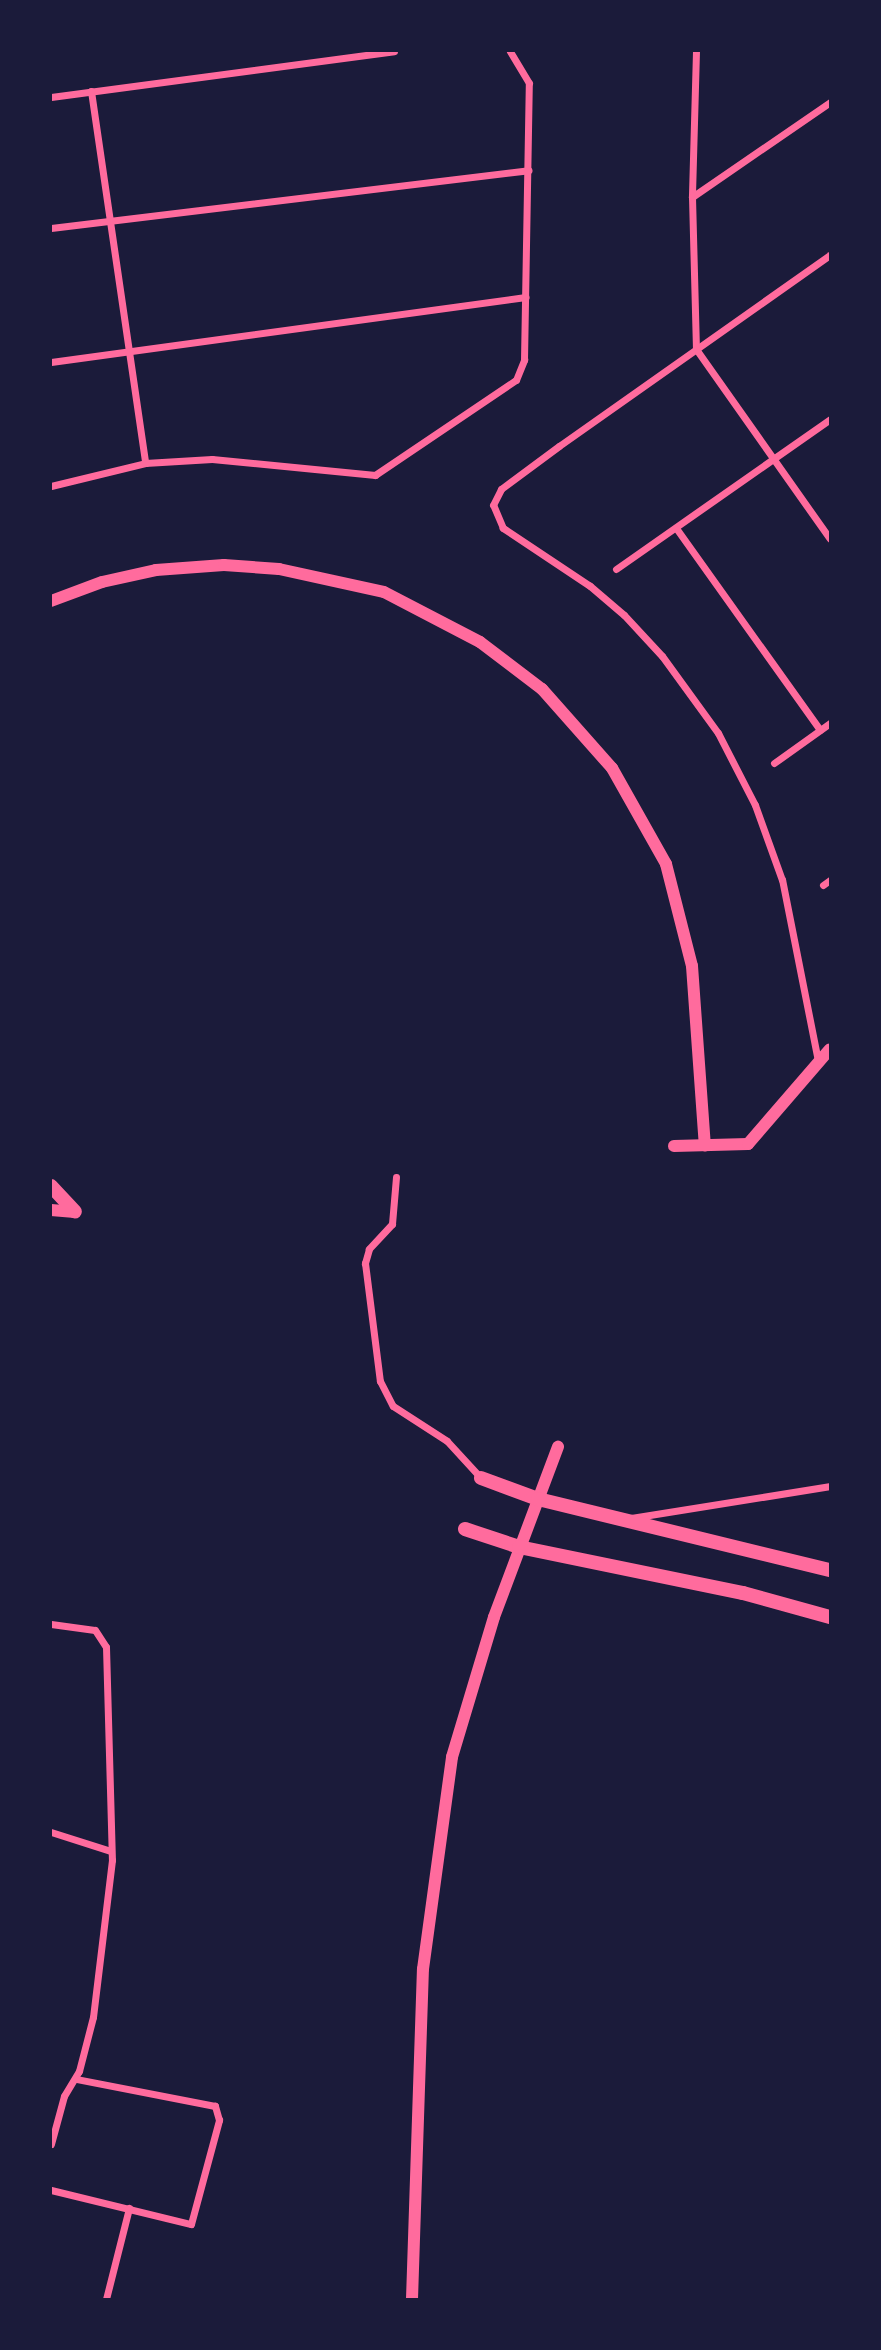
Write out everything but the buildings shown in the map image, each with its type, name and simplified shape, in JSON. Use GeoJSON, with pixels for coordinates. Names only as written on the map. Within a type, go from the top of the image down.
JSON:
{"type":"FeatureCollection","features":[{"type":"Feature","properties":{"kind":"main road"},"geometry":{"type":"LineString","coordinates":[[51,1186],[75,1212]]}},
{"type":"Feature","properties":{"kind":"main road"},"geometry":{"type":"LineString","coordinates":[[481,1478],[538,1499],[830,1570]]}},
{"type":"Feature","properties":{"kind":"main road"},"geometry":{"type":"LineString","coordinates":[[465,1529],[519,1547],[743,1593],[830,1617]]}},
{"type":"Feature","properties":{"kind":"street"},"geometry":{"type":"LineString","coordinates":[[51,96],[394,51]]}},
{"type":"Feature","properties":{"kind":"street"},"geometry":{"type":"LineString","coordinates":[[51,486],[145,463],[212,459],[295,465],[367,477],[382,473],[516,380],[524,359],[529,82],[510,51]]}},
{"type":"Feature","properties":{"kind":"street"},"geometry":{"type":"LineString","coordinates":[[696,51],[692,197],[696,349],[776,457],[830,539]]}},
{"type":"Feature","properties":{"kind":"street"},"geometry":{"type":"LineString","coordinates":[[92,91],[126,352],[145,463]]}},
{"type":"Feature","properties":{"kind":"street"},"geometry":{"type":"LineString","coordinates":[[692,197],[830,102]]}},
{"type":"Feature","properties":{"kind":"street"},"geometry":{"type":"LineString","coordinates":[[51,228],[528,170]]}},
{"type":"Feature","properties":{"kind":"street"},"geometry":{"type":"LineString","coordinates":[[818,1061],[785,890],[755,805],[718,733],[662,656],[624,615],[590,586],[503,528],[493,505],[502,489],[830,256]]}},
{"type":"Feature","properties":{"kind":"street"},"geometry":{"type":"LineString","coordinates":[[51,362],[526,298]]}},
{"type":"Feature","properties":{"kind":"street"},"geometry":{"type":"LineString","coordinates":[[616,569],[830,419]]}},
{"type":"Feature","properties":{"kind":"street"},"geometry":{"type":"LineString","coordinates":[[676,528],[820,730]]}},
{"type":"Feature","properties":{"kind":"street"},"geometry":{"type":"LineString","coordinates":[[51,601],[102,582],[175,568],[223,565],[288,570],[384,592],[480,642],[542,689],[612,768],[666,864],[683,917],[695,986],[705,1146]]}},
{"type":"Feature","properties":{"kind":"street"},"geometry":{"type":"LineString","coordinates":[[774,763],[830,723]]}},
{"type":"Feature","properties":{"kind":"street"},"geometry":{"type":"LineString","coordinates":[[674,1146],[748,1144],[830,1049]]}},
{"type":"Feature","properties":{"kind":"street"},"geometry":{"type":"LineString","coordinates":[[396,1177],[392,1224],[369,1249],[365,1263],[380,1381],[393,1406],[447,1441],[481,1478]]}},
{"type":"Feature","properties":{"kind":"street"},"geometry":{"type":"LineString","coordinates":[[51,1210],[75,1212]]}},
{"type":"Feature","properties":{"kind":"street"},"geometry":{"type":"LineString","coordinates":[[412,2299],[415,2132],[430,1899],[453,1757],[472,1683],[519,1547],[558,1447]]}},
{"type":"Feature","properties":{"kind":"street"},"geometry":{"type":"LineString","coordinates":[[620,1520],[830,1486]]}},
{"type":"Feature","properties":{"kind":"street"},"geometry":{"type":"LineString","coordinates":[[51,1624],[95,1630],[106,1647],[111,1851],[101,1966],[76,2079],[64,2096],[51,2144]]}},
{"type":"Feature","properties":{"kind":"street"},"geometry":{"type":"LineString","coordinates":[[51,1832],[111,1851]]}},
{"type":"Feature","properties":{"kind":"street"},"geometry":{"type":"LineString","coordinates":[[51,2190],[191,2224],[218,2112],[215,2106],[76,2079]]}},
{"type":"Feature","properties":{"kind":"street"},"geometry":{"type":"LineString","coordinates":[[106,2299],[129,2208]]}}]}
